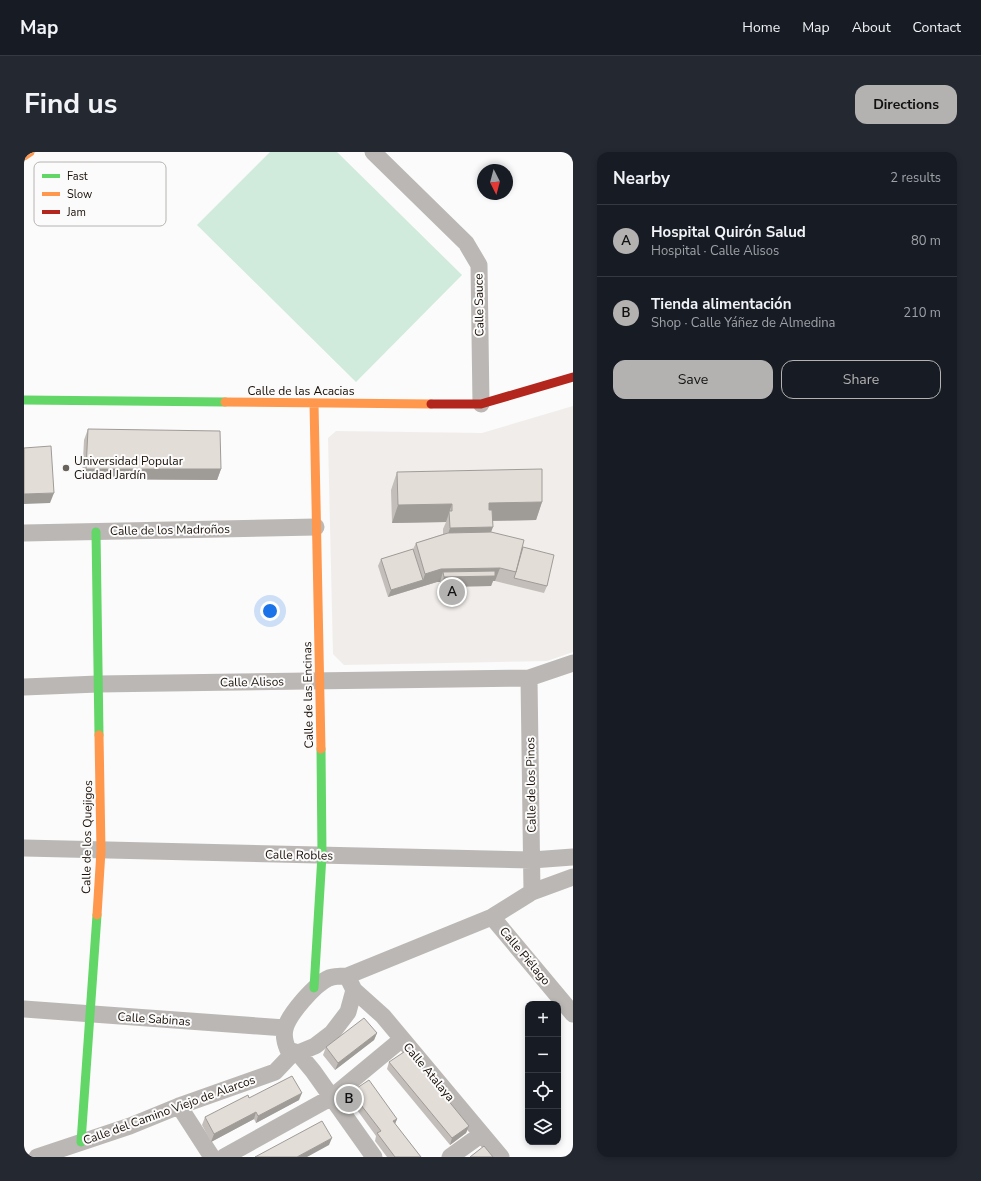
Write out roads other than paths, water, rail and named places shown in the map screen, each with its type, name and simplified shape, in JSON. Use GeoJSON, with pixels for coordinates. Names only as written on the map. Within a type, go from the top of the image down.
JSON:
{"type":"FeatureCollection","features":[{"type":"Feature","properties":{"kind":"main road"},"geometry":{"type":"LineString","coordinates":[[24,156],[30,152]]}},
{"type":"Feature","properties":{"kind":"main road","name":"Calle de las Acacias"},"geometry":{"type":"LineString","coordinates":[[24,400],[481,404],[573,377]]}},
{"type":"Feature","properties":{"kind":"main road","name":"Calle de las Encinas"},"geometry":{"type":"LineString","coordinates":[[314,403],[322,855],[314,988]]}},
{"type":"Feature","properties":{"kind":"main road","name":"Calle de los Quejigos"},"geometry":{"type":"LineString","coordinates":[[81,1142],[101,851],[96,532]]}},
{"type":"Feature","properties":{"kind":"street","name":"Calle Sauce"},"geometry":{"type":"LineString","coordinates":[[373,152],[466,243],[479,265],[481,404]]}},
{"type":"Feature","properties":{"kind":"street","name":"Calle de los Madroños"},"geometry":{"type":"LineString","coordinates":[[24,533],[316,528]]}},
{"type":"Feature","properties":{"kind":"street","name":"Calle Alisos"},"geometry":{"type":"LineString","coordinates":[[24,687],[98,684],[529,678],[573,663]]}},
{"type":"Feature","properties":{"kind":"street","name":"Calle de los Pinos"},"geometry":{"type":"LineString","coordinates":[[529,678],[532,892]]}},
{"type":"Feature","properties":{"kind":"street","name":"Calle Robles"},"geometry":{"type":"LineString","coordinates":[[24,848],[532,860],[573,857]]}},
{"type":"Feature","properties":{"kind":"street"},"geometry":{"type":"LineString","coordinates":[[374,1157],[313,1071],[296,1053],[288,1050],[284,1040],[285,1028],[298,1005],[314,988],[329,978],[351,983],[492,917],[532,892],[573,877]]}},
{"type":"Feature","properties":{"kind":"street","name":"Calle Piélago"},"geometry":{"type":"LineString","coordinates":[[492,917],[573,1014]]}},
{"type":"Feature","properties":{"kind":"street"},"geometry":{"type":"LineString","coordinates":[[296,1053],[315,1046],[332,1033],[348,1012],[351,983]]}},
{"type":"Feature","properties":{"kind":"street","name":"Calle Atalaya"},"geometry":{"type":"LineString","coordinates":[[351,983],[383,1016],[501,1157]]}},
{"type":"Feature","properties":{"kind":"street","name":"Calle Sabinas"},"geometry":{"type":"LineString","coordinates":[[24,1009],[285,1028]]}},
{"type":"Feature","properties":{"kind":"street"},"geometry":{"type":"LineString","coordinates":[[224,1157],[332,1097],[402,1039]]}},
{"type":"Feature","properties":{"kind":"street","name":"Calle del Camino Viejo de Alarcos"},"geometry":{"type":"LineString","coordinates":[[37,1157],[130,1126],[179,1106],[275,1072],[296,1053]]}},
{"type":"Feature","properties":{"kind":"street"},"geometry":{"type":"LineString","coordinates":[[179,1106],[212,1157]]}},
{"type":"Feature","properties":{"kind":"street"},"geometry":{"type":"LineString","coordinates":[[450,1157],[482,1134]]}},
{"type":"Feature","properties":{"kind":"place","name":"Universidad Popular Ciudad Jardín"},"geometry":{"type":"Point","coordinates":[66,468]}},
{"type":"Feature","properties":{"kind":"place","name":"Hospital Quirón Salud"},"geometry":{"type":"Point","coordinates":[452,592]}},
{"type":"Feature","properties":{"kind":"place","name":"Tienda alimentación"},"geometry":{"type":"Point","coordinates":[349,1099]}}]}
